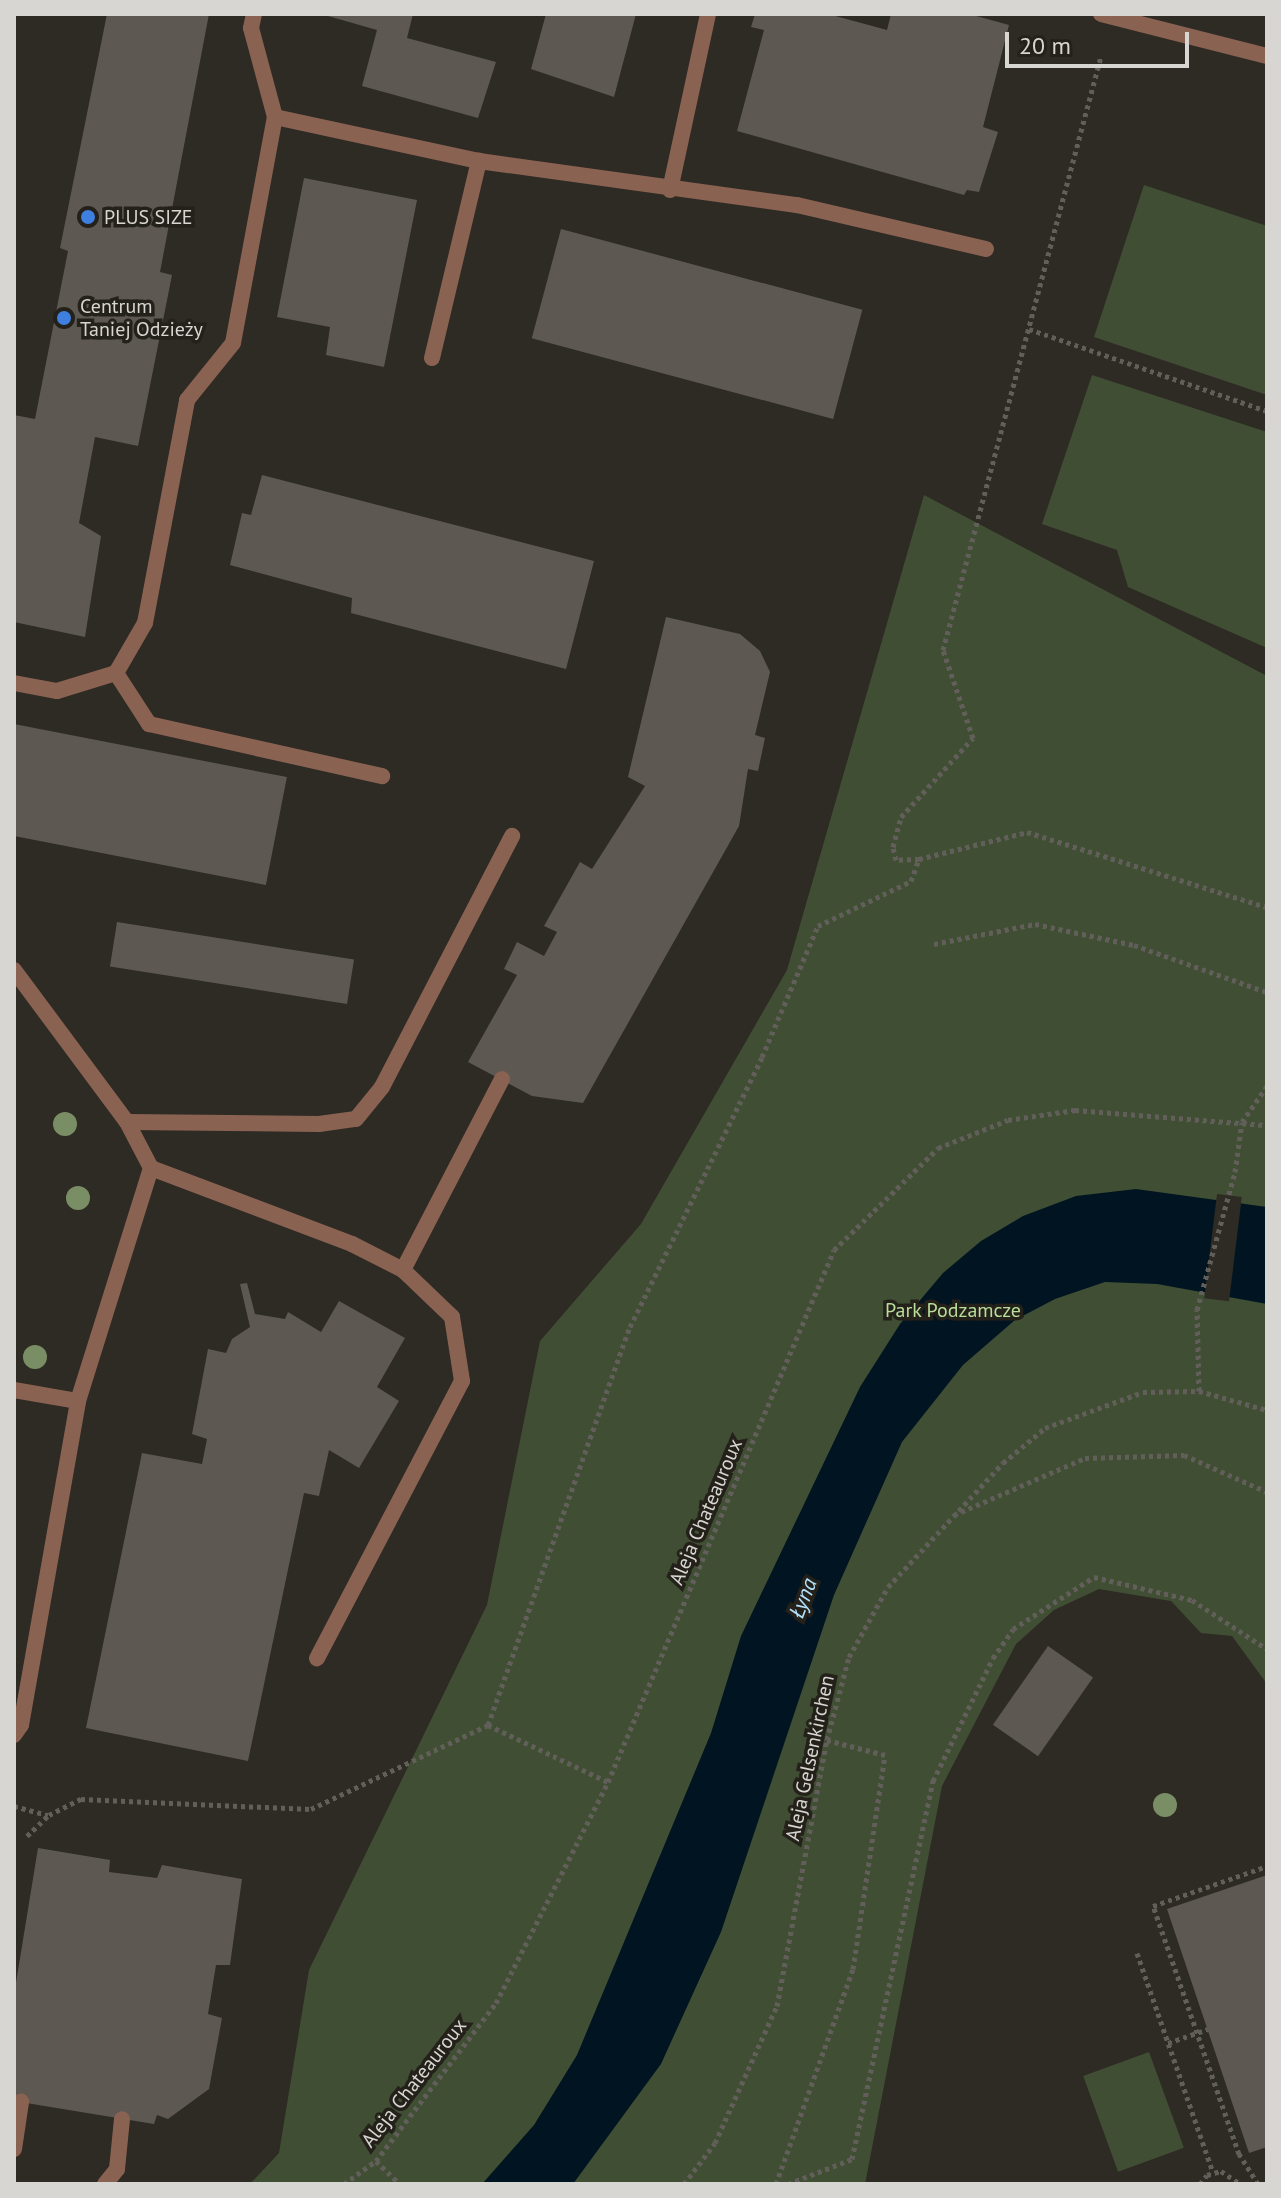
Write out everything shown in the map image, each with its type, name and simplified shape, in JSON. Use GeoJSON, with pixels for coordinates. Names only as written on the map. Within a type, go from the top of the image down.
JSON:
{"type":"FeatureCollection","features":[{"type":"Feature","properties":{"kind":"street"},"geometry":{"type":"LineString","coordinates":[[14,683],[57,691],[116,673],[145,623],[187,400],[233,343],[275,117],[251,28],[254,14]]}},
{"type":"Feature","properties":{"kind":"street"},"geometry":{"type":"LineString","coordinates":[[670,190],[708,14]]}},
{"type":"Feature","properties":{"kind":"street"},"geometry":{"type":"LineString","coordinates":[[1101,14],[1267,56]]}},
{"type":"Feature","properties":{"kind":"street"},"geometry":{"type":"LineString","coordinates":[[275,117],[479,161],[670,190],[797,205],[986,249]]}},
{"type":"Feature","properties":{"kind":"street"},"geometry":{"type":"LineString","coordinates":[[432,358],[479,161]]}},
{"type":"Feature","properties":{"kind":"street"},"geometry":{"type":"LineString","coordinates":[[116,673],[149,724],[382,776]]}},
{"type":"Feature","properties":{"kind":"street"},"geometry":{"type":"LineString","coordinates":[[127,1122],[319,1124],[356,1119],[382,1087],[512,836]]}},
{"type":"Feature","properties":{"kind":"street"},"geometry":{"type":"LineString","coordinates":[[14,970],[127,1122],[151,1168],[352,1244],[403,1270],[452,1317],[462,1381],[317,1658]]}},
{"type":"Feature","properties":{"kind":"street"},"geometry":{"type":"LineString","coordinates":[[403,1270],[502,1079]]}},
{"type":"Feature","properties":{"kind":"street"},"geometry":{"type":"LineString","coordinates":[[14,1735],[21,1725],[78,1401],[151,1168]]}},
{"type":"Feature","properties":{"kind":"street"},"geometry":{"type":"LineString","coordinates":[[14,1390],[78,1401]]}},
{"type":"Feature","properties":{"kind":"street"},"geometry":{"type":"LineString","coordinates":[[14,2149],[21,2102]]}},
{"type":"Feature","properties":{"kind":"street"},"geometry":{"type":"LineString","coordinates":[[105,2184],[117,2169],[122,2119]]}},
{"type":"Feature","properties":{"kind":"path"},"geometry":{"type":"LineString","coordinates":[[1104,47],[943,650],[973,738],[901,817],[893,847],[896,860],[919,859],[1027,832],[1267,907]]}},
{"type":"Feature","properties":{"kind":"path"},"geometry":{"type":"LineString","coordinates":[[1029,329],[1267,411]]}},
{"type":"Feature","properties":{"kind":"path"},"geometry":{"type":"LineString","coordinates":[[27,1836],[49,1815],[81,1799],[311,1809],[488,1725],[630,1327],[762,1057],[812,938],[818,926],[911,881],[919,859]]}},
{"type":"Feature","properties":{"kind":"path"},"geometry":{"type":"LineString","coordinates":[[934,944],[1035,924],[1134,945],[1267,992]]}},
{"type":"Feature","properties":{"kind":"path"},"geometry":{"type":"LineString","coordinates":[[1199,1391],[1197,1310],[1235,1172],[1242,1122],[1267,1086]]}},
{"type":"Feature","properties":{"kind":"path","name":"Aleja Chateauroux"},"geometry":{"type":"LineString","coordinates":[[344,2184],[376,2161],[496,2003],[608,1782],[834,1250],[938,1148],[1008,1120],[1075,1110],[1267,1125]]}},
{"type":"Feature","properties":{"kind":"path","name":"Aleja Gelsenkirchen"},"geometry":{"type":"LineString","coordinates":[[684,2184],[715,2143],[777,2006],[827,1740],[849,1657],[888,1587],[949,1517],[1045,1428],[1143,1392],[1199,1391],[1267,1410]]}},
{"type":"Feature","properties":{"kind":"path"},"geometry":{"type":"LineString","coordinates":[[949,1517],[1085,1458],[1184,1455],[1267,1492]]}},
{"type":"Feature","properties":{"kind":"path"},"geometry":{"type":"LineString","coordinates":[[788,2184],[852,2159],[933,1781],[993,1658],[1013,1629],[1094,1577],[1192,1600],[1267,1649]]}},
{"type":"Feature","properties":{"kind":"path"},"geometry":{"type":"LineString","coordinates":[[488,1725],[608,1782]]}},
{"type":"Feature","properties":{"kind":"path"},"geometry":{"type":"LineString","coordinates":[[776,2184],[853,1969],[885,1755],[827,1740]]}},
{"type":"Feature","properties":{"kind":"path"},"geometry":{"type":"LineString","coordinates":[[14,1806],[49,1815]]}},
{"type":"Feature","properties":{"kind":"path"},"geometry":{"type":"LineString","coordinates":[[1258,2184],[1239,2154],[1153,1906],[1267,1866]]}},
{"type":"Feature","properties":{"kind":"path"},"geometry":{"type":"LineString","coordinates":[[1137,1953],[1213,2172]]}},
{"type":"Feature","properties":{"kind":"path"},"geometry":{"type":"LineString","coordinates":[[1168,2043],[1208,2029]]}},
{"type":"Feature","properties":{"kind":"path"},"geometry":{"type":"LineString","coordinates":[[376,2161],[400,2184]]}},
{"type":"Feature","properties":{"kind":"path"},"geometry":{"type":"LineString","coordinates":[[1200,2184],[1213,2172],[1228,2173],[1240,2184]]}},
{"type":"Feature","properties":{"kind":"green space"},"geometry":{"type":"Polygon","coordinates":[[[1144,185],[1267,226],[1267,395],[1094,337],[1144,185]]]}},
{"type":"Feature","properties":{"kind":"green space"},"geometry":{"type":"Polygon","coordinates":[[[1092,375],[1267,432],[1267,648],[1128,587],[1117,550],[1042,524],[1092,375]]]}},
{"type":"Feature","properties":{"kind":"green space","name":"Park Podzamcze"},"geometry":{"type":"Polygon","coordinates":[[[924,495],[1267,676],[1267,1684],[1232,1636],[1201,1633],[1171,1601],[1099,1589],[1054,1610],[1016,1644],[942,1786],[865,2184],[250,2184],[279,2153],[309,1970],[487,1605],[540,1341],[641,1224],[787,970],[924,495]]]}},
{"type":"Feature","properties":{"kind":"green space"},"geometry":{"type":"Polygon","coordinates":[[[1149,2052],[1184,2148],[1118,2172],[1083,2076],[1149,2052]]]}},
{"type":"Feature","properties":{"kind":"water","name":"Łyna"},"geometry":{"type":"Polygon","coordinates":[[[1136,1189],[1267,1207],[1267,1304],[1157,1284],[1105,1282],[1055,1299],[1015,1320],[963,1365],[902,1442],[834,1595],[721,1932],[661,2064],[573,2184],[482,2184],[534,2125],[577,2055],[711,1733],[741,1636],[860,1387],[900,1324],[943,1273],[981,1241],[1023,1216],[1076,1196],[1136,1189]]]}},
{"type":"Feature","properties":{"kind":"pier"},"geometry":{"type":"Polygon","coordinates":[[[1217,1194],[1242,1197],[1229,1301],[1204,1298],[1217,1194]]]}},
{"type":"Feature","properties":{"kind":"building"},"geometry":{"type":"Polygon","coordinates":[[[107,14],[209,14],[160,272],[172,275],[138,446],[95,437],[79,523],[101,536],[85,637],[14,622],[14,415],[35,419],[68,251],[60,248],[107,14]]]}},
{"type":"Feature","properties":{"kind":"building"},"geometry":{"type":"Polygon","coordinates":[[[321,14],[413,14],[407,38],[496,62],[478,118],[362,86],[377,30],[321,14]]]}},
{"type":"Feature","properties":{"kind":"building"},"geometry":{"type":"Polygon","coordinates":[[[546,14],[636,14],[614,97],[531,69],[546,14]]]}},
{"type":"Feature","properties":{"kind":"building"},"geometry":{"type":"Polygon","coordinates":[[[755,14],[828,14],[887,30],[891,14],[969,14],[1009,25],[983,127],[998,132],[979,192],[967,190],[964,195],[737,131],[764,30],[751,27],[755,14]]]}},
{"type":"Feature","properties":{"kind":"building"},"geometry":{"type":"Polygon","coordinates":[[[304,178],[417,200],[384,367],[326,355],[330,327],[277,317],[304,178]]]}},
{"type":"Feature","properties":{"kind":"building"},"geometry":{"type":"Polygon","coordinates":[[[561,229],[862,310],[833,419],[532,338],[561,229]]]}},
{"type":"Feature","properties":{"kind":"building"},"geometry":{"type":"Polygon","coordinates":[[[262,475],[594,561],[566,669],[351,613],[352,598],[230,565],[242,513],[251,515],[262,475]]]}},
{"type":"Feature","properties":{"kind":"building"},"geometry":{"type":"Polygon","coordinates":[[[666,617],[740,634],[760,651],[770,672],[755,735],[765,738],[758,771],[748,769],[739,826],[583,1103],[532,1096],[468,1062],[517,975],[504,969],[517,942],[544,956],[557,932],[544,926],[580,862],[592,869],[645,786],[628,777],[666,617]]]}},
{"type":"Feature","properties":{"kind":"building"},"geometry":{"type":"Polygon","coordinates":[[[14,724],[287,777],[266,885],[14,836],[14,724]]]}},
{"type":"Feature","properties":{"kind":"building"},"geometry":{"type":"Polygon","coordinates":[[[117,922],[354,960],[347,1004],[110,966],[117,922]]]}},
{"type":"Feature","properties":{"kind":"building"},"geometry":{"type":"Polygon","coordinates":[[[247,1283],[255,1314],[285,1319],[288,1312],[321,1332],[339,1301],[405,1338],[377,1387],[399,1401],[359,1468],[329,1450],[319,1496],[304,1493],[248,1761],[86,1728],[142,1453],[202,1464],[207,1439],[192,1434],[208,1349],[226,1353],[232,1339],[250,1327],[240,1284],[247,1283]]]}},
{"type":"Feature","properties":{"kind":"building"},"geometry":{"type":"Polygon","coordinates":[[[1048,1646],[1093,1678],[1038,1756],[993,1725],[1048,1646]]]}},
{"type":"Feature","properties":{"kind":"building"},"geometry":{"type":"Polygon","coordinates":[[[38,1848],[110,1860],[109,1872],[157,1878],[162,1865],[242,1879],[230,1965],[216,1965],[208,2014],[222,2018],[209,2089],[168,2119],[157,2115],[154,2124],[14,2101],[14,1995],[38,1848]]]}},
{"type":"Feature","properties":{"kind":"building"},"geometry":{"type":"Polygon","coordinates":[[[1267,1875],[1267,2147],[1249,2153],[1167,1909],[1267,1875]]]}},
{"type":"Feature","properties":{"kind":"place","name":"PLUS SIZE"},"geometry":{"type":"Point","coordinates":[88,217]}},
{"type":"Feature","properties":{"kind":"place","name":"Centrum Taniej Odzieży"},"geometry":{"type":"Point","coordinates":[64,318]}}]}
